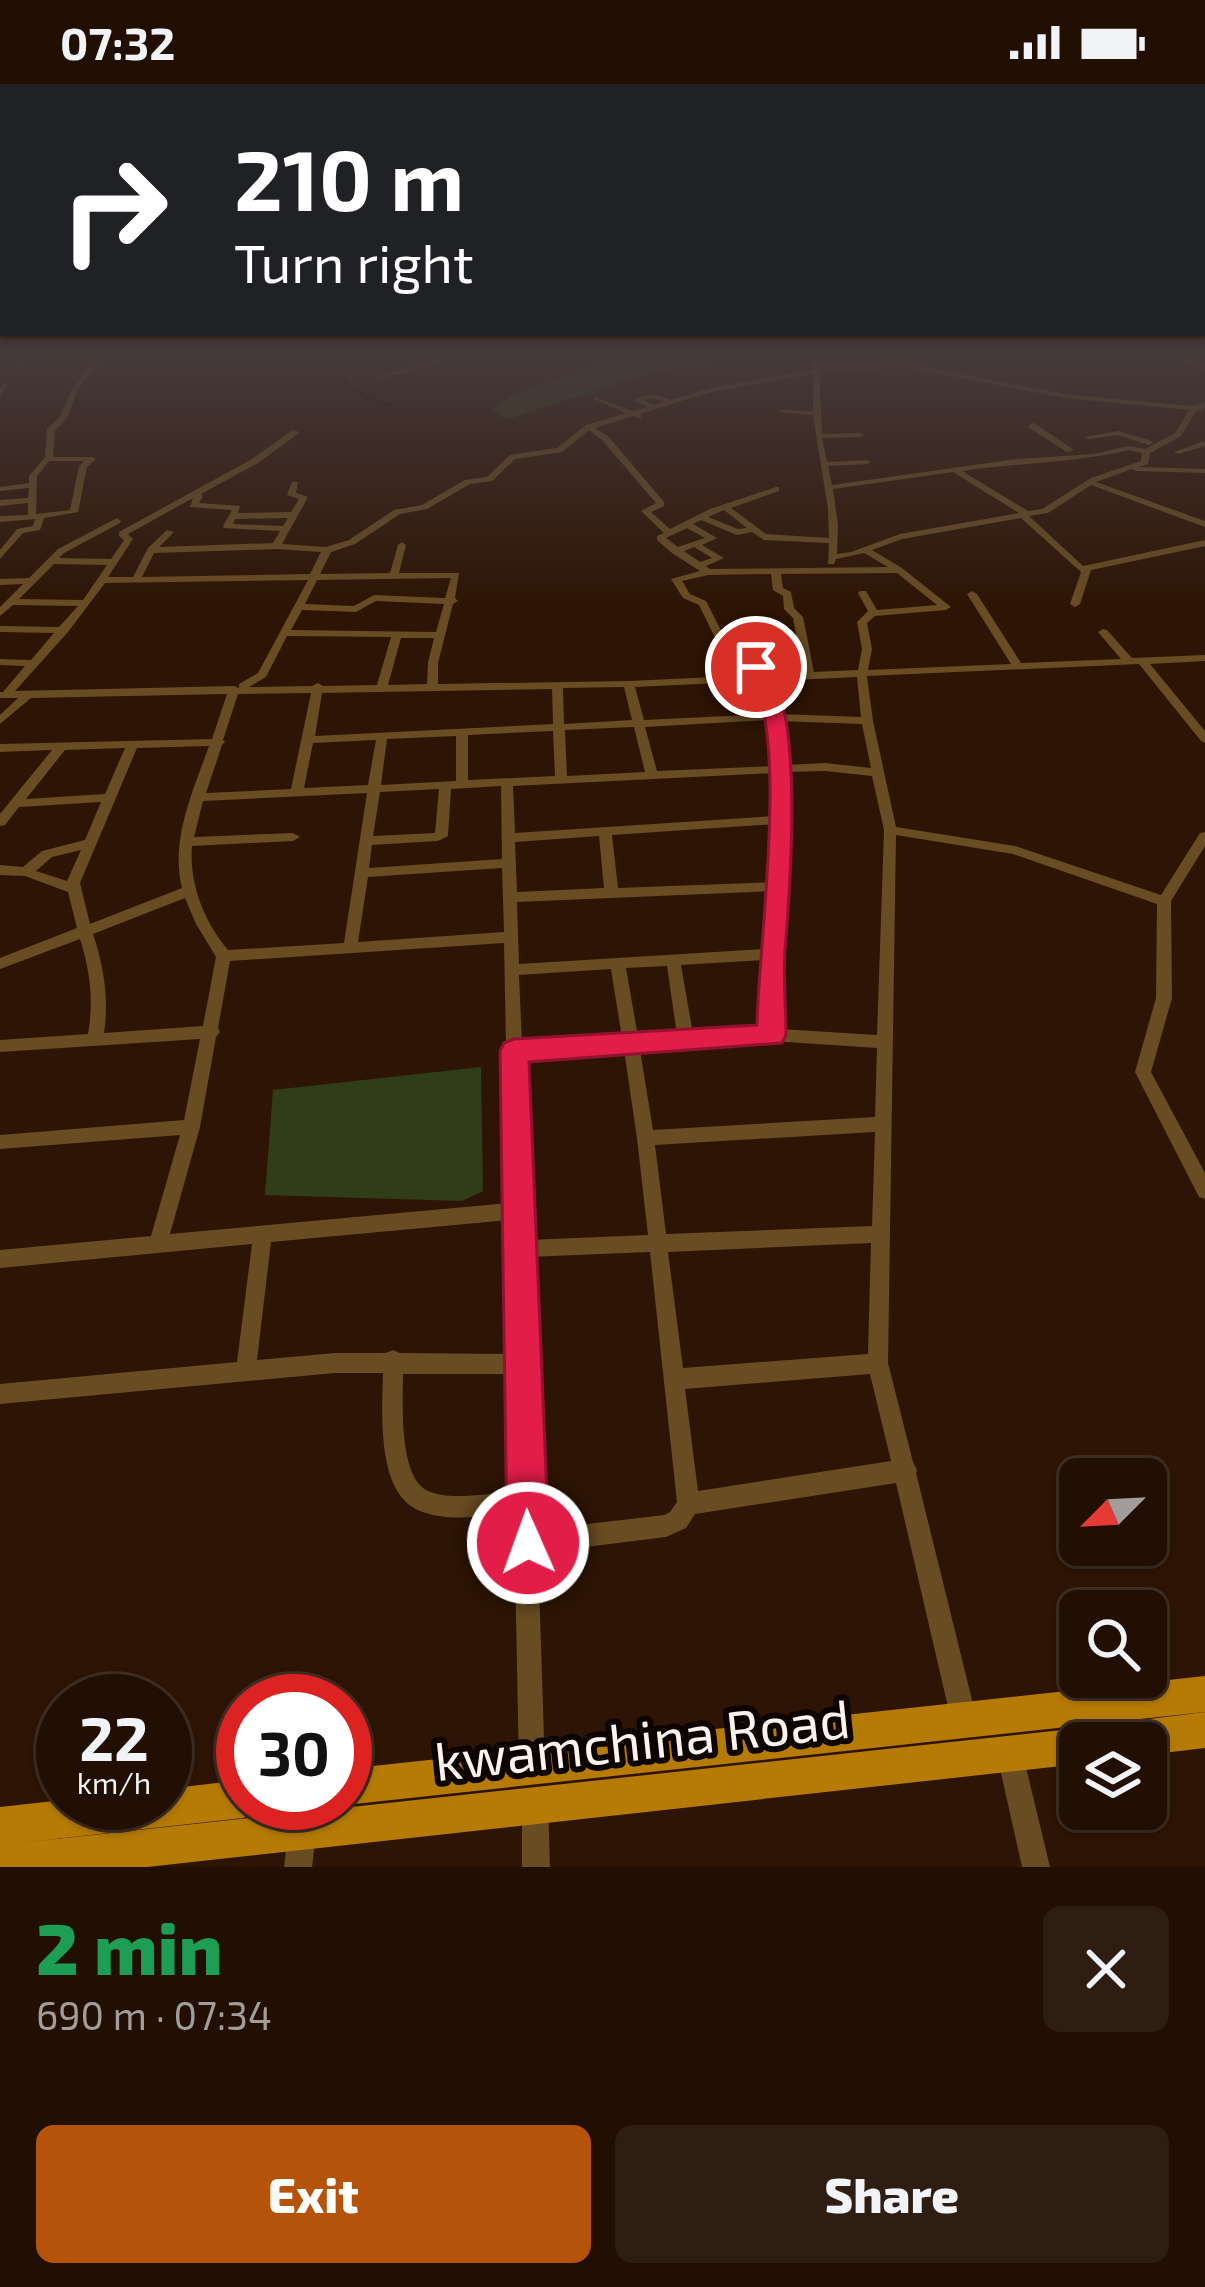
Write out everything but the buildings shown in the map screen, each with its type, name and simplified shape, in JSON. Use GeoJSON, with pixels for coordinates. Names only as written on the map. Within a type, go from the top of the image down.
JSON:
{"type":"FeatureCollection","features":[{"type":"Feature","properties":{"kind":"main road","name":"kwamchina Road"},"geometry":{"type":"LineString","coordinates":[[372,1814],[533,1783],[964,1720],[1205,1694]]}},
{"type":"Feature","properties":{"kind":"main road"},"geometry":{"type":"LineString","coordinates":[[1167,1735],[1205,1730]]}},
{"type":"Feature","properties":{"kind":"main road","name":"kwamchina Road"},"geometry":{"type":"LineString","coordinates":[[372,1786],[533,1783],[966,1759],[1059,1749]]}},
{"type":"Feature","properties":{"kind":"main road"},"geometry":{"type":"LineString","coordinates":[[0,1826],[36,1822]]}},
{"type":"Feature","properties":{"kind":"main road"},"geometry":{"type":"LineString","coordinates":[[74,1856],[80,1830]]}},
{"type":"Feature","properties":{"kind":"main road","name":"kwamchina Road"},"geometry":{"type":"LineString","coordinates":[[21,1864],[286,1830]]}},
{"type":"Feature","properties":{"kind":"street"},"geometry":{"type":"LineString","coordinates":[[0,556],[20,531],[37,528],[33,476],[48,459],[50,442]]}},
{"type":"Feature","properties":{"kind":"street"},"geometry":{"type":"LineString","coordinates":[[121,535],[280,442]]}},
{"type":"Feature","properties":{"kind":"street"},"geometry":{"type":"LineString","coordinates":[[152,550],[276,546],[327,550],[352,542],[397,512],[424,507],[468,482],[488,479],[505,461],[559,450],[570,442]]}},
{"type":"Feature","properties":{"kind":"street"},"geometry":{"type":"LineString","coordinates":[[609,442],[661,504],[645,511],[668,532]]}},
{"type":"Feature","properties":{"kind":"street"},"geometry":{"type":"LineString","coordinates":[[820,442],[832,487],[834,541],[825,572]]}},
{"type":"Feature","properties":{"kind":"street"},"geometry":{"type":"LineString","coordinates":[[1051,442],[1079,458]]}},
{"type":"Feature","properties":{"kind":"street"},"geometry":{"type":"LineString","coordinates":[[1143,442],[1158,446]]}},
{"type":"Feature","properties":{"kind":"street"},"geometry":{"type":"LineString","coordinates":[[832,487],[1129,448],[1146,452],[1163,442]]}},
{"type":"Feature","properties":{"kind":"street"},"geometry":{"type":"LineString","coordinates":[[1178,452],[1205,444]]}},
{"type":"Feature","properties":{"kind":"street"},"geometry":{"type":"LineString","coordinates":[[1045,459],[1036,452],[1056,446]]}},
{"type":"Feature","properties":{"kind":"street"},"geometry":{"type":"LineString","coordinates":[[832,557],[900,537],[1045,511],[1105,475],[1135,469],[1147,460],[1146,452]]}},
{"type":"Feature","properties":{"kind":"street"},"geometry":{"type":"LineString","coordinates":[[0,519],[76,509],[83,466],[92,459],[48,459]]}},
{"type":"Feature","properties":{"kind":"street"},"geometry":{"type":"LineString","coordinates":[[826,464],[867,462]]}},
{"type":"Feature","properties":{"kind":"street"},"geometry":{"type":"LineString","coordinates":[[1135,469],[1150,480],[1165,478],[1155,470],[1205,471]]}},
{"type":"Feature","properties":{"kind":"street"},"geometry":{"type":"LineString","coordinates":[[956,471],[1024,514],[1077,567],[1086,570],[1205,543]]}},
{"type":"Feature","properties":{"kind":"street"},"geometry":{"type":"LineString","coordinates":[[0,489],[34,484]]}},
{"type":"Feature","properties":{"kind":"street"},"geometry":{"type":"LineString","coordinates":[[276,546],[304,497],[291,495],[295,484]]}},
{"type":"Feature","properties":{"kind":"street"},"geometry":{"type":"LineString","coordinates":[[1094,484],[1205,524]]}},
{"type":"Feature","properties":{"kind":"street"},"geometry":{"type":"LineString","coordinates":[[776,489],[701,517],[659,540],[702,569],[776,573],[899,570]]}},
{"type":"Feature","properties":{"kind":"street"},"geometry":{"type":"LineString","coordinates":[[197,494],[193,506],[235,507],[218,549]]}},
{"type":"Feature","properties":{"kind":"street"},"geometry":{"type":"LineString","coordinates":[[0,503],[34,500]]}},
{"type":"Feature","properties":{"kind":"street"},"geometry":{"type":"LineString","coordinates":[[725,507],[765,537],[834,541]]}},
{"type":"Feature","properties":{"kind":"street"},"geometry":{"type":"LineString","coordinates":[[232,522],[294,515]]}},
{"type":"Feature","properties":{"kind":"street"},"geometry":{"type":"LineString","coordinates":[[701,517],[737,532],[756,529]]}},
{"type":"Feature","properties":{"kind":"street"},"geometry":{"type":"LineString","coordinates":[[0,613],[50,561],[118,521]]}},
{"type":"Feature","properties":{"kind":"street"},"geometry":{"type":"LineString","coordinates":[[232,522],[284,529]]}},
{"type":"Feature","properties":{"kind":"street"},"geometry":{"type":"LineString","coordinates":[[675,551],[713,537],[686,524]]}},
{"type":"Feature","properties":{"kind":"street"},"geometry":{"type":"LineString","coordinates":[[136,580],[152,550],[170,532]]}},
{"type":"Feature","properties":{"kind":"street"},"geometry":{"type":"LineString","coordinates":[[3,695],[64,630],[130,538],[94,533]]}},
{"type":"Feature","properties":{"kind":"street"},"geometry":{"type":"LineString","coordinates":[[394,576],[402,544]]}},
{"type":"Feature","properties":{"kind":"street"},"geometry":{"type":"LineString","coordinates":[[695,544],[719,558],[676,579],[686,596],[703,603],[734,666],[756,667],[767,679],[769,717],[781,770],[781,886],[771,954],[772,1035]]}},
{"type":"Feature","properties":{"kind":"street"},"geometry":{"type":"LineString","coordinates":[[232,577],[243,548]]}},
{"type":"Feature","properties":{"kind":"street"},"geometry":{"type":"LineString","coordinates":[[224,956],[214,945],[191,890],[184,863],[188,842],[234,689],[262,675],[317,578],[327,550]]}},
{"type":"Feature","properties":{"kind":"street"},"geometry":{"type":"LineString","coordinates":[[865,550],[946,607],[873,612],[862,622],[867,650],[862,676],[890,830],[878,1364],[964,1720],[966,1759]]}},
{"type":"Feature","properties":{"kind":"street"},"geometry":{"type":"LineString","coordinates":[[50,561],[115,562]]}},
{"type":"Feature","properties":{"kind":"street"},"geometry":{"type":"LineString","coordinates":[[1076,604],[1086,570]]}},
{"type":"Feature","properties":{"kind":"street"},"geometry":{"type":"LineString","coordinates":[[776,573],[778,590],[788,594],[789,609],[798,617],[810,677]]}},
{"type":"Feature","properties":{"kind":"street"},"geometry":{"type":"LineString","coordinates":[[103,580],[456,575],[433,687]]}},
{"type":"Feature","properties":{"kind":"street"},"geometry":{"type":"LineString","coordinates":[[299,607],[356,609],[369,599],[377,577]]}},
{"type":"Feature","properties":{"kind":"street"},"geometry":{"type":"LineString","coordinates":[[0,582],[33,581]]}},
{"type":"Feature","properties":{"kind":"street"},"geometry":{"type":"LineString","coordinates":[[863,593],[873,612]]}},
{"type":"Feature","properties":{"kind":"street"},"geometry":{"type":"LineString","coordinates":[[972,594],[1018,664]]}},
{"type":"Feature","properties":{"kind":"street"},"geometry":{"type":"LineString","coordinates":[[369,599],[453,601]]}},
{"type":"Feature","properties":{"kind":"street"},"geometry":{"type":"LineString","coordinates":[[11,602],[85,603]]}},
{"type":"Feature","properties":{"kind":"street"},"geometry":{"type":"LineString","coordinates":[[0,629],[64,630]]}},
{"type":"Feature","properties":{"kind":"street"},"geometry":{"type":"LineString","coordinates":[[1103,632],[1205,739]]}},
{"type":"Feature","properties":{"kind":"street"},"geometry":{"type":"LineString","coordinates":[[284,633],[441,635]]}},
{"type":"Feature","properties":{"kind":"street"},"geometry":{"type":"LineString","coordinates":[[382,687],[397,635]]}},
{"type":"Feature","properties":{"kind":"street"},"geometry":{"type":"LineString","coordinates":[[724,645],[803,642]]}},
{"type":"Feature","properties":{"kind":"street"},"geometry":{"type":"LineString","coordinates":[[3,695],[319,686],[629,685],[1205,658]]}},
{"type":"Feature","properties":{"kind":"street"},"geometry":{"type":"LineString","coordinates":[[0,662],[34,663]]}},
{"type":"Feature","properties":{"kind":"street"},"geometry":{"type":"LineString","coordinates":[[629,685],[652,777]]}},
{"type":"Feature","properties":{"kind":"street"},"geometry":{"type":"LineString","coordinates":[[297,792],[319,686]]}},
{"type":"Feature","properties":{"kind":"street"},"geometry":{"type":"LineString","coordinates":[[556,687],[561,781]]}},
{"type":"Feature","properties":{"kind":"street"},"geometry":{"type":"LineString","coordinates":[[0,721],[28,695]]}},
{"type":"Feature","properties":{"kind":"street"},"geometry":{"type":"LineString","coordinates":[[308,740],[769,717],[867,721]]}},
{"type":"Feature","properties":{"kind":"street"},"geometry":{"type":"LineString","coordinates":[[462,733],[462,786]]}},
{"type":"Feature","properties":{"kind":"street"},"geometry":{"type":"LineString","coordinates":[[350,949],[382,736]]}},
{"type":"Feature","properties":{"kind":"street"},"geometry":{"type":"LineString","coordinates":[[0,748],[219,742]]}},
{"type":"Feature","properties":{"kind":"street"},"geometry":{"type":"LineString","coordinates":[[95,1040],[102,1006],[100,974],[74,889],[132,745]]}},
{"type":"Feature","properties":{"kind":"street"},"geometry":{"type":"LineString","coordinates":[[0,822],[62,746]]}},
{"type":"Feature","properties":{"kind":"street"},"geometry":{"type":"LineString","coordinates":[[200,797],[825,767],[879,773]]}},
{"type":"Feature","properties":{"kind":"street"},"geometry":{"type":"LineString","coordinates":[[507,784],[536,1867]]}},
{"type":"Feature","properties":{"kind":"street"},"geometry":{"type":"LineString","coordinates":[[369,841],[438,837],[443,833],[445,787]]}},
{"type":"Feature","properties":{"kind":"street"},"geometry":{"type":"LineString","coordinates":[[16,803],[109,798]]}},
{"type":"Feature","properties":{"kind":"street"},"geometry":{"type":"LineString","coordinates":[[508,838],[779,820]]}},
{"type":"Feature","properties":{"kind":"street"},"geometry":{"type":"LineString","coordinates":[[890,830],[1015,850],[1164,901]]}},
{"type":"Feature","properties":{"kind":"street"},"geometry":{"type":"LineString","coordinates":[[605,833],[611,890]]}},
{"type":"Feature","properties":{"kind":"street"},"geometry":{"type":"LineString","coordinates":[[1205,836],[1164,901],[1164,998],[1143,1080],[1205,1191]]}},
{"type":"Feature","properties":{"kind":"street"},"geometry":{"type":"LineString","coordinates":[[188,842],[293,838]]}},
{"type":"Feature","properties":{"kind":"street"},"geometry":{"type":"LineString","coordinates":[[26,872],[47,854],[90,843]]}},
{"type":"Feature","properties":{"kind":"street"},"geometry":{"type":"LineString","coordinates":[[364,873],[508,863]]}},
{"type":"Feature","properties":{"kind":"street"},"geometry":{"type":"LineString","coordinates":[[0,870],[26,872],[74,889]]}},
{"type":"Feature","properties":{"kind":"street"},"geometry":{"type":"LineString","coordinates":[[510,897],[781,886]]}},
{"type":"Feature","properties":{"kind":"street"},"geometry":{"type":"LineString","coordinates":[[1,966],[191,890]]}},
{"type":"Feature","properties":{"kind":"street"},"geometry":{"type":"LineString","coordinates":[[224,956],[511,937]]}},
{"type":"Feature","properties":{"kind":"street"},"geometry":{"type":"LineString","coordinates":[[512,970],[771,954]]}},
{"type":"Feature","properties":{"kind":"street"},"geometry":{"type":"LineString","coordinates":[[159,1242],[191,1126],[224,956]]}},
{"type":"Feature","properties":{"kind":"street"},"geometry":{"type":"LineString","coordinates":[[673,960],[686,1040]]}},
{"type":"Feature","properties":{"kind":"street"},"geometry":{"type":"LineString","coordinates":[[528,1543],[666,1526],[678,1520],[688,1504],[646,1138],[618,964]]}},
{"type":"Feature","properties":{"kind":"street"},"geometry":{"type":"LineString","coordinates":[[0,1046],[212,1032]]}},
{"type":"Feature","properties":{"kind":"street"},"geometry":{"type":"LineString","coordinates":[[514,1051],[772,1035],[886,1042]]}},
{"type":"Feature","properties":{"kind":"street"},"geometry":{"type":"LineString","coordinates":[[646,1138],[885,1124]]}},
{"type":"Feature","properties":{"kind":"street"},"geometry":{"type":"LineString","coordinates":[[0,1142],[191,1126]]}},
{"type":"Feature","properties":{"kind":"street"},"geometry":{"type":"LineString","coordinates":[[0,1259],[516,1210]]}},
{"type":"Feature","properties":{"kind":"street"},"geometry":{"type":"LineString","coordinates":[[519,1249],[881,1234]]}},
{"type":"Feature","properties":{"kind":"street"},"geometry":{"type":"LineString","coordinates":[[246,1370],[262,1237]]}},
{"type":"Feature","properties":{"kind":"street"},"geometry":{"type":"LineString","coordinates":[[0,1394],[393,1360],[522,1364]]}},
{"type":"Feature","properties":{"kind":"street"},"geometry":{"type":"LineString","coordinates":[[393,1360],[398,1471],[405,1490],[424,1502],[526,1503]]}},
{"type":"Feature","properties":{"kind":"street"},"geometry":{"type":"LineString","coordinates":[[674,1379],[878,1364]]}},
{"type":"Feature","properties":{"kind":"street"},"geometry":{"type":"LineString","coordinates":[[688,1504],[906,1470]]}},
{"type":"Feature","properties":{"kind":"street"},"geometry":{"type":"LineString","coordinates":[[1010,1755],[1036,1867]]}},
{"type":"Feature","properties":{"kind":"street"},"geometry":{"type":"LineString","coordinates":[[298,1867],[302,1830]]}},
{"type":"Feature","properties":{"kind":"green space"},"geometry":{"type":"Polygon","coordinates":[[[481,1067],[483,1191],[462,1201],[265,1195],[273,1090],[481,1067]]]}},
{"type":"Feature","properties":{"kind":"route"},"geometry":{"type":"LineString","coordinates":[[528,1543],[514,1051],[772,1035],[771,954],[781,886],[781,770],[769,717],[767,679],[756,667]]}}]}
